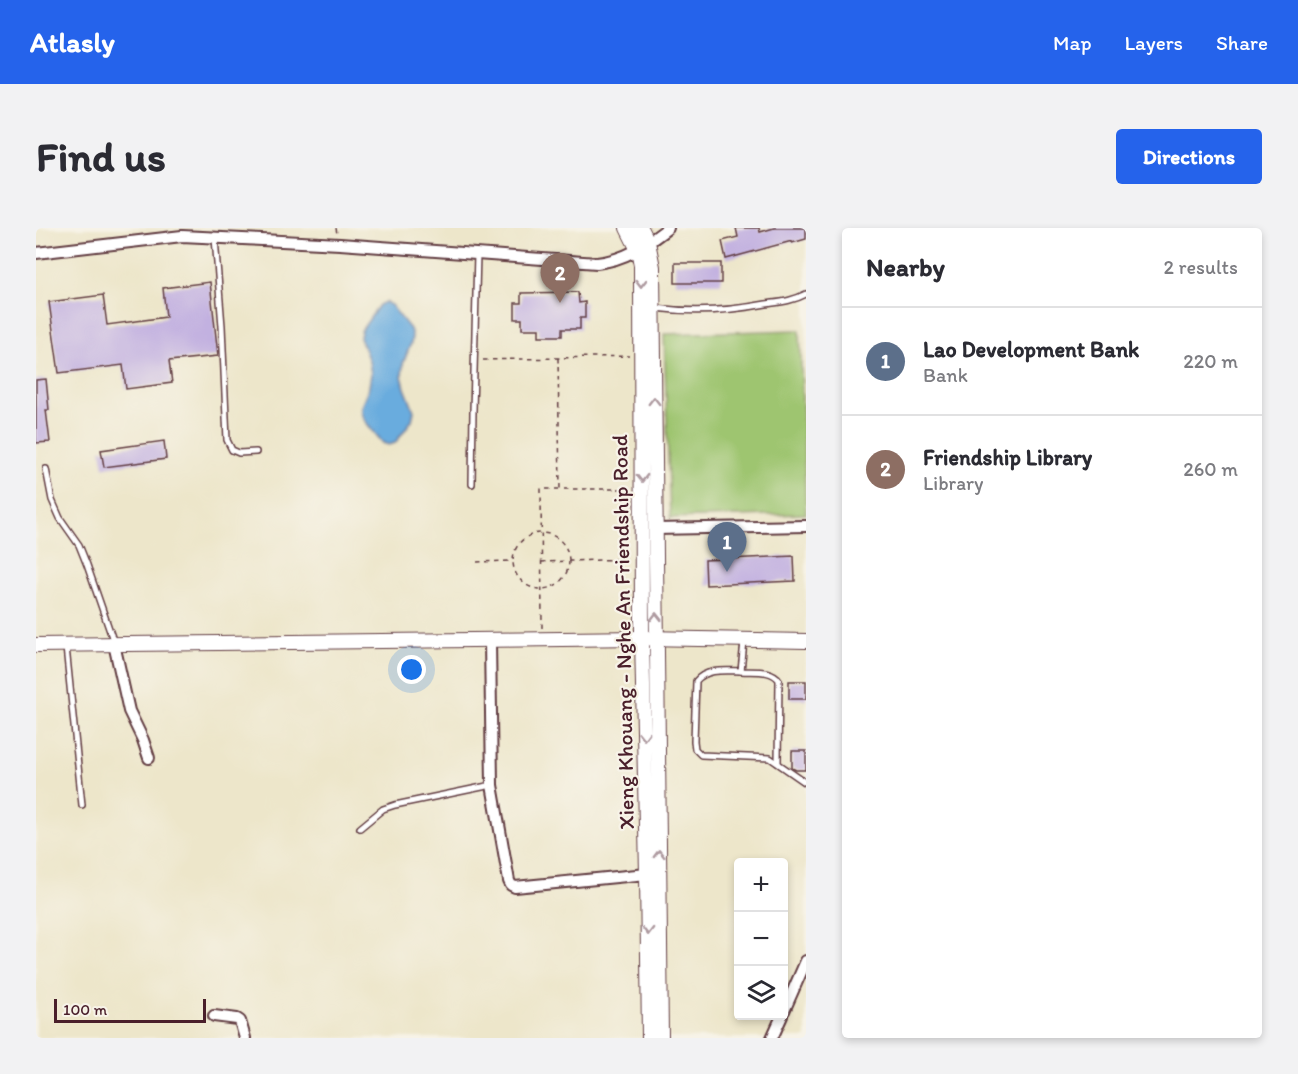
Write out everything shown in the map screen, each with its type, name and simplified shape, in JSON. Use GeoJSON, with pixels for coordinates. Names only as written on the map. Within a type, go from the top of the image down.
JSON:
{"type":"FeatureCollection","features":[{"type":"Feature","properties":{"kind":"street","name":"Xieng Khouang - Nghe An Friendship Road"},"geometry":{"type":"LineString","coordinates":[[627,228],[652,257],[653,267],[655,529],[649,638],[647,873],[649,1038]]}},
{"type":"Feature","properties":{"kind":"street","name":"Xieng Khouang - Nghe An Friendship Road"},"geometry":{"type":"LineString","coordinates":[[641,228],[643,246],[641,265],[642,558],[649,638],[661,1038]]}},
{"type":"Feature","properties":{"kind":"street"},"geometry":{"type":"LineString","coordinates":[[36,254],[182,236],[340,244],[597,263],[623,257],[668,228]]}},
{"type":"Feature","properties":{"kind":"street"},"geometry":{"type":"LineString","coordinates":[[655,529],[806,526]]}},
{"type":"Feature","properties":{"kind":"street"},"geometry":{"type":"LineString","coordinates":[[36,645],[649,638],[806,641]]}},
{"type":"Feature","properties":{"kind":"street"},"geometry":{"type":"LineString","coordinates":[[490,639],[492,785],[511,885],[515,887],[647,873]]}},
{"type":"Feature","properties":{"kind":"street"},"geometry":{"type":"LineString","coordinates":[[114,644],[129,711],[149,758]]}},
{"type":"Feature","properties":{"kind":"street"},"geometry":{"type":"LineString","coordinates":[[788,1000],[806,962]]}},
{"type":"Feature","properties":{"kind":"street"},"geometry":{"type":"LineString","coordinates":[[214,1016],[240,1021],[244,1038]]}},
{"type":"Feature","properties":{"kind":"street"},"geometry":{"type":"LineString","coordinates":[[772,1038],[780,1020]]}},
{"type":"Feature","properties":{"kind":"lane"},"geometry":{"type":"LineString","coordinates":[[216,238],[227,440],[232,450],[240,453],[256,452]]}},
{"type":"Feature","properties":{"kind":"lane"},"geometry":{"type":"LineString","coordinates":[[472,484],[477,254]]}},
{"type":"Feature","properties":{"kind":"lane"},"geometry":{"type":"LineString","coordinates":[[653,308],[677,311],[732,310],[796,300],[806,294]]}},
{"type":"Feature","properties":{"kind":"lane"},"geometry":{"type":"LineString","coordinates":[[46,469],[52,500],[60,518],[79,545],[114,644]]}},
{"type":"Feature","properties":{"kind":"lane"},"geometry":{"type":"LineString","coordinates":[[741,671],[744,640]]}},
{"type":"Feature","properties":{"kind":"lane"},"geometry":{"type":"LineString","coordinates":[[66,645],[82,805]]}},
{"type":"Feature","properties":{"kind":"lane"},"geometry":{"type":"LineString","coordinates":[[778,763],[779,680],[776,675],[741,671],[707,672],[701,675],[696,681],[695,749],[701,755],[770,758],[806,783]]}},
{"type":"Feature","properties":{"kind":"lane"},"geometry":{"type":"LineString","coordinates":[[360,828],[383,810],[395,805],[492,785]]}},
{"type":"Feature","properties":{"kind":"path"},"geometry":{"type":"LineString","coordinates":[[475,360],[641,356]]}},
{"type":"Feature","properties":{"kind":"path"},"geometry":{"type":"LineString","coordinates":[[558,358],[560,489]]}},
{"type":"Feature","properties":{"kind":"path"},"geometry":{"type":"LineString","coordinates":[[542,639],[541,489],[642,489]]}},
{"type":"Feature","properties":{"kind":"path"},"geometry":{"type":"LineString","coordinates":[[541,533],[550,534],[564,544],[569,561],[564,578],[558,584],[541,590],[524,584],[518,578],[513,561],[518,544],[532,534],[541,533]]}},
{"type":"Feature","properties":{"kind":"path"},"geometry":{"type":"LineString","coordinates":[[541,562],[642,558]]}},
{"type":"Feature","properties":{"kind":"path"},"geometry":{"type":"LineString","coordinates":[[477,562],[513,561]]}},
{"type":"Feature","properties":{"kind":"green space"},"geometry":{"type":"Polygon","coordinates":[[[800,330],[806,514],[670,518],[664,334],[800,330]]]}},
{"type":"Feature","properties":{"kind":"water"},"geometry":{"type":"Polygon","coordinates":[[[385,302],[391,305],[410,329],[412,336],[403,364],[402,376],[414,411],[412,420],[395,443],[389,445],[383,443],[361,413],[371,374],[369,361],[360,338],[361,331],[379,305],[385,302]]]}},
{"type":"Feature","properties":{"kind":"building"},"geometry":{"type":"Polygon","coordinates":[[[736,228],[759,228],[760,232],[774,228],[806,228],[806,239],[726,259],[722,241],[738,237],[736,228]]]}},
{"type":"Feature","properties":{"kind":"building"},"geometry":{"type":"Polygon","coordinates":[[[675,263],[721,263],[721,283],[675,283],[675,263]]]}},
{"type":"Feature","properties":{"kind":"building"},"geometry":{"type":"Polygon","coordinates":[[[210,282],[218,356],[169,361],[172,383],[126,389],[123,365],[59,373],[49,302],[103,295],[107,325],[166,317],[163,288],[210,282]]]}},
{"type":"Feature","properties":{"kind":"building"},"geometry":{"type":"Polygon","coordinates":[[[578,292],[579,303],[585,302],[585,318],[580,318],[580,329],[562,329],[562,336],[539,336],[539,329],[522,329],[522,319],[515,319],[515,303],[521,303],[521,293],[578,292]]]}},
{"type":"Feature","properties":{"kind":"building"},"geometry":{"type":"Polygon","coordinates":[[[46,379],[49,410],[46,410],[50,442],[36,443],[36,380],[46,379]]]}},
{"type":"Feature","properties":{"kind":"building"},"geometry":{"type":"Polygon","coordinates":[[[164,441],[166,459],[104,467],[101,450],[164,441]]]}},
{"type":"Feature","properties":{"kind":"building"},"geometry":{"type":"Polygon","coordinates":[[[794,556],[795,581],[706,585],[705,560],[794,556]]]}},
{"type":"Feature","properties":{"kind":"building"},"geometry":{"type":"Polygon","coordinates":[[[789,681],[806,681],[806,699],[789,699],[789,681]]]}},
{"type":"Feature","properties":{"kind":"building"},"geometry":{"type":"Polygon","coordinates":[[[792,751],[806,751],[806,770],[792,768],[792,751]]]}},
{"type":"Feature","properties":{"kind":"place","name":"Friendship Library"},"geometry":{"type":"Point","coordinates":[560,303]}},
{"type":"Feature","properties":{"kind":"place","name":"Lao Development Bank"},"geometry":{"type":"Point","coordinates":[727,572]}}]}
